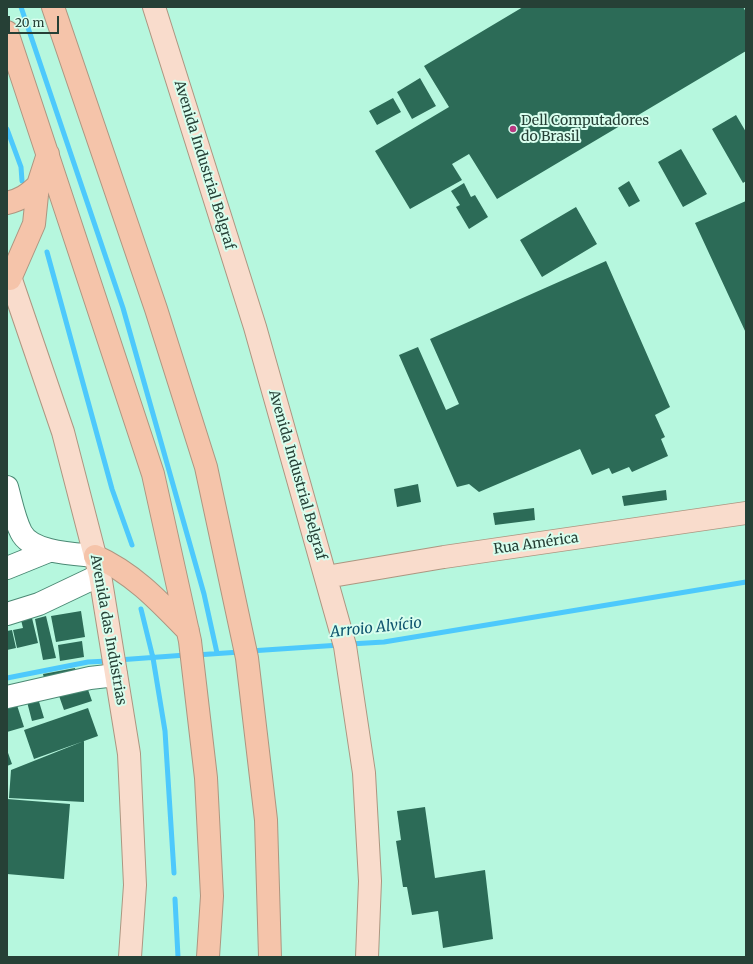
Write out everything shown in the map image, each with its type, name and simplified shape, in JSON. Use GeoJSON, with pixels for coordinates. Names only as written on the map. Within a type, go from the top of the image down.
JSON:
{"type":"FeatureCollection","features":[{"type":"Feature","properties":{"kind":"highway"},"geometry":{"type":"LineString","coordinates":[[54,7],[156,309],[206,467],[247,658],[266,820],[270,957]]}},
{"type":"Feature","properties":{"kind":"highway"},"geometry":{"type":"LineString","coordinates":[[7,32],[153,474],[189,636],[194,667],[206,778],[212,896],[208,957]]}},
{"type":"Feature","properties":{"kind":"highway"},"geometry":{"type":"LineString","coordinates":[[8,277],[34,224],[38,185],[48,154]]}},
{"type":"Feature","properties":{"kind":"highway"},"geometry":{"type":"LineString","coordinates":[[7,203],[19,200],[30,194],[38,185]]}},
{"type":"Feature","properties":{"kind":"highway"},"geometry":{"type":"LineString","coordinates":[[98,566],[114,565],[147,589],[189,636]]}},
{"type":"Feature","properties":{"kind":"main road","name":"Avenida Industrial Belgraf"},"geometry":{"type":"LineString","coordinates":[[154,7],[255,327],[343,640],[364,773],[370,881],[367,957]]}},
{"type":"Feature","properties":{"kind":"main road","name":"Avenida das Indústrias"},"geometry":{"type":"LineString","coordinates":[[8,277],[63,432],[98,566],[129,762],[135,885],[130,957]]}},
{"type":"Feature","properties":{"kind":"main road","name":"Rua América"},"geometry":{"type":"LineString","coordinates":[[326,577],[452,556],[746,513]]}},
{"type":"Feature","properties":{"kind":"lane"},"geometry":{"type":"LineString","coordinates":[[7,487],[21,533],[32,542],[49,551],[98,566]]}},
{"type":"Feature","properties":{"kind":"lane"},"geometry":{"type":"LineString","coordinates":[[7,568],[49,551]]}},
{"type":"Feature","properties":{"kind":"lane"},"geometry":{"type":"LineString","coordinates":[[7,614],[39,604],[98,566]]}},
{"type":"Feature","properties":{"kind":"lane"},"geometry":{"type":"LineString","coordinates":[[7,697],[41,688],[116,673]]}},
{"type":"Feature","properties":{"kind":"building","name":"Dell Computadores do Brasil"},"geometry":{"type":"Polygon","coordinates":[[[523,7],[743,7],[746,12],[746,51],[497,199],[469,154],[452,164],[462,180],[410,209],[375,151],[449,107],[424,66],[523,7]]]}},
{"type":"Feature","properties":{"kind":"building"},"geometry":{"type":"Polygon","coordinates":[[[420,78],[436,106],[412,119],[397,92],[420,78]]]}},
{"type":"Feature","properties":{"kind":"building"},"geometry":{"type":"Polygon","coordinates":[[[393,98],[401,112],[377,125],[369,111],[393,98]]]}},
{"type":"Feature","properties":{"kind":"building"},"geometry":{"type":"Polygon","coordinates":[[[736,115],[746,132],[746,181],[743,183],[712,129],[736,115]]]}},
{"type":"Feature","properties":{"kind":"building"},"geometry":{"type":"Polygon","coordinates":[[[681,149],[707,194],[683,207],[658,162],[681,149]]]}},
{"type":"Feature","properties":{"kind":"building"},"geometry":{"type":"Polygon","coordinates":[[[629,181],[640,201],[629,207],[618,188],[629,181]]]}},
{"type":"Feature","properties":{"kind":"building"},"geometry":{"type":"Polygon","coordinates":[[[464,183],[471,197],[475,195],[488,217],[469,229],[456,207],[460,205],[451,191],[464,183]]]}},
{"type":"Feature","properties":{"kind":"building"},"geometry":{"type":"Polygon","coordinates":[[[746,201],[746,333],[695,223],[746,201]]]}},
{"type":"Feature","properties":{"kind":"building"},"geometry":{"type":"Polygon","coordinates":[[[576,207],[597,244],[542,277],[520,240],[576,207]]]}},
{"type":"Feature","properties":{"kind":"building"},"geometry":{"type":"Polygon","coordinates":[[[606,261],[670,407],[655,415],[665,437],[661,439],[668,456],[632,472],[629,467],[612,474],[609,468],[592,475],[580,449],[479,492],[469,484],[457,487],[399,355],[418,347],[446,410],[459,404],[430,339],[606,261]]]}},
{"type":"Feature","properties":{"kind":"building"},"geometry":{"type":"Polygon","coordinates":[[[418,484],[421,502],[397,507],[394,489],[418,484]]]}},
{"type":"Feature","properties":{"kind":"building"},"geometry":{"type":"Polygon","coordinates":[[[666,490],[667,500],[624,506],[622,496],[666,490]]]}},
{"type":"Feature","properties":{"kind":"building"},"geometry":{"type":"Polygon","coordinates":[[[534,508],[535,520],[495,525],[493,513],[534,508]]]}},
{"type":"Feature","properties":{"kind":"building"},"geometry":{"type":"Polygon","coordinates":[[[81,611],[85,637],[56,642],[51,616],[81,611]]]}},
{"type":"Feature","properties":{"kind":"building"},"geometry":{"type":"Polygon","coordinates":[[[46,616],[56,658],[43,660],[35,619],[46,616]]]}},
{"type":"Feature","properties":{"kind":"building"},"geometry":{"type":"Polygon","coordinates":[[[32,618],[38,643],[17,648],[13,630],[23,628],[21,620],[32,618]]]}},
{"type":"Feature","properties":{"kind":"building"},"geometry":{"type":"Polygon","coordinates":[[[12,630],[16,648],[7,650],[7,631],[12,630]]]}},
{"type":"Feature","properties":{"kind":"building"},"geometry":{"type":"Polygon","coordinates":[[[82,641],[84,657],[60,661],[58,645],[82,641]]]}},
{"type":"Feature","properties":{"kind":"building"},"geometry":{"type":"Polygon","coordinates":[[[75,668],[76,678],[45,683],[43,674],[75,668]]]}},
{"type":"Feature","properties":{"kind":"building"},"geometry":{"type":"Polygon","coordinates":[[[86,684],[92,701],[64,710],[58,693],[86,684]]]}},
{"type":"Feature","properties":{"kind":"building"},"geometry":{"type":"Polygon","coordinates":[[[37,695],[44,718],[32,721],[26,698],[37,695]]]}},
{"type":"Feature","properties":{"kind":"building"},"geometry":{"type":"Polygon","coordinates":[[[16,702],[24,727],[7,732],[7,705],[16,702]]]}},
{"type":"Feature","properties":{"kind":"building"},"geometry":{"type":"Polygon","coordinates":[[[88,708],[98,736],[34,759],[24,730],[88,708]]]}},
{"type":"Feature","properties":{"kind":"building"},"geometry":{"type":"Polygon","coordinates":[[[84,741],[84,802],[9,798],[11,770],[84,741]]]}},
{"type":"Feature","properties":{"kind":"building"},"geometry":{"type":"Polygon","coordinates":[[[7,750],[12,764],[7,766],[7,750]]]}},
{"type":"Feature","properties":{"kind":"building"},"geometry":{"type":"Polygon","coordinates":[[[7,799],[70,804],[64,879],[7,874],[7,799]]]}},
{"type":"Feature","properties":{"kind":"building"},"geometry":{"type":"Polygon","coordinates":[[[425,807],[435,878],[485,870],[493,939],[443,948],[438,911],[412,915],[407,887],[403,887],[396,841],[401,840],[397,811],[425,807]]]}},
{"type":"Feature","properties":{"kind":"waterway"},"geometry":{"type":"LineString","coordinates":[[21,7],[123,308],[204,594],[217,653]]}},
{"type":"Feature","properties":{"kind":"waterway"},"geometry":{"type":"LineString","coordinates":[[7,129],[21,167],[22,181]]}},
{"type":"Feature","properties":{"kind":"waterway"},"geometry":{"type":"LineString","coordinates":[[47,252],[112,489],[132,545]]}},
{"type":"Feature","properties":{"kind":"waterway","name":"Arroio Alvício"},"geometry":{"type":"LineString","coordinates":[[350,644],[384,642],[746,582]]}},
{"type":"Feature","properties":{"kind":"waterway"},"geometry":{"type":"LineString","coordinates":[[141,609],[153,658],[165,731],[174,873]]}},
{"type":"Feature","properties":{"kind":"waterway","name":"Arroio Alvício"},"geometry":{"type":"LineString","coordinates":[[250,651],[340,645]]}},
{"type":"Feature","properties":{"kind":"waterway","name":"Arroio Alvício"},"geometry":{"type":"LineString","coordinates":[[196,655],[240,652]]}},
{"type":"Feature","properties":{"kind":"waterway","name":"Arroio Alvício"},"geometry":{"type":"LineString","coordinates":[[118,660],[186,655]]}},
{"type":"Feature","properties":{"kind":"waterway","name":"Arroio Alvício"},"geometry":{"type":"LineString","coordinates":[[7,678],[88,662],[108,661]]}},
{"type":"Feature","properties":{"kind":"waterway"},"geometry":{"type":"LineString","coordinates":[[175,899],[178,957]]}},
{"type":"Feature","properties":{"kind":"place","name":"Dell Computadores do Brasil"},"geometry":{"type":"Point","coordinates":[513,129]}}]}
